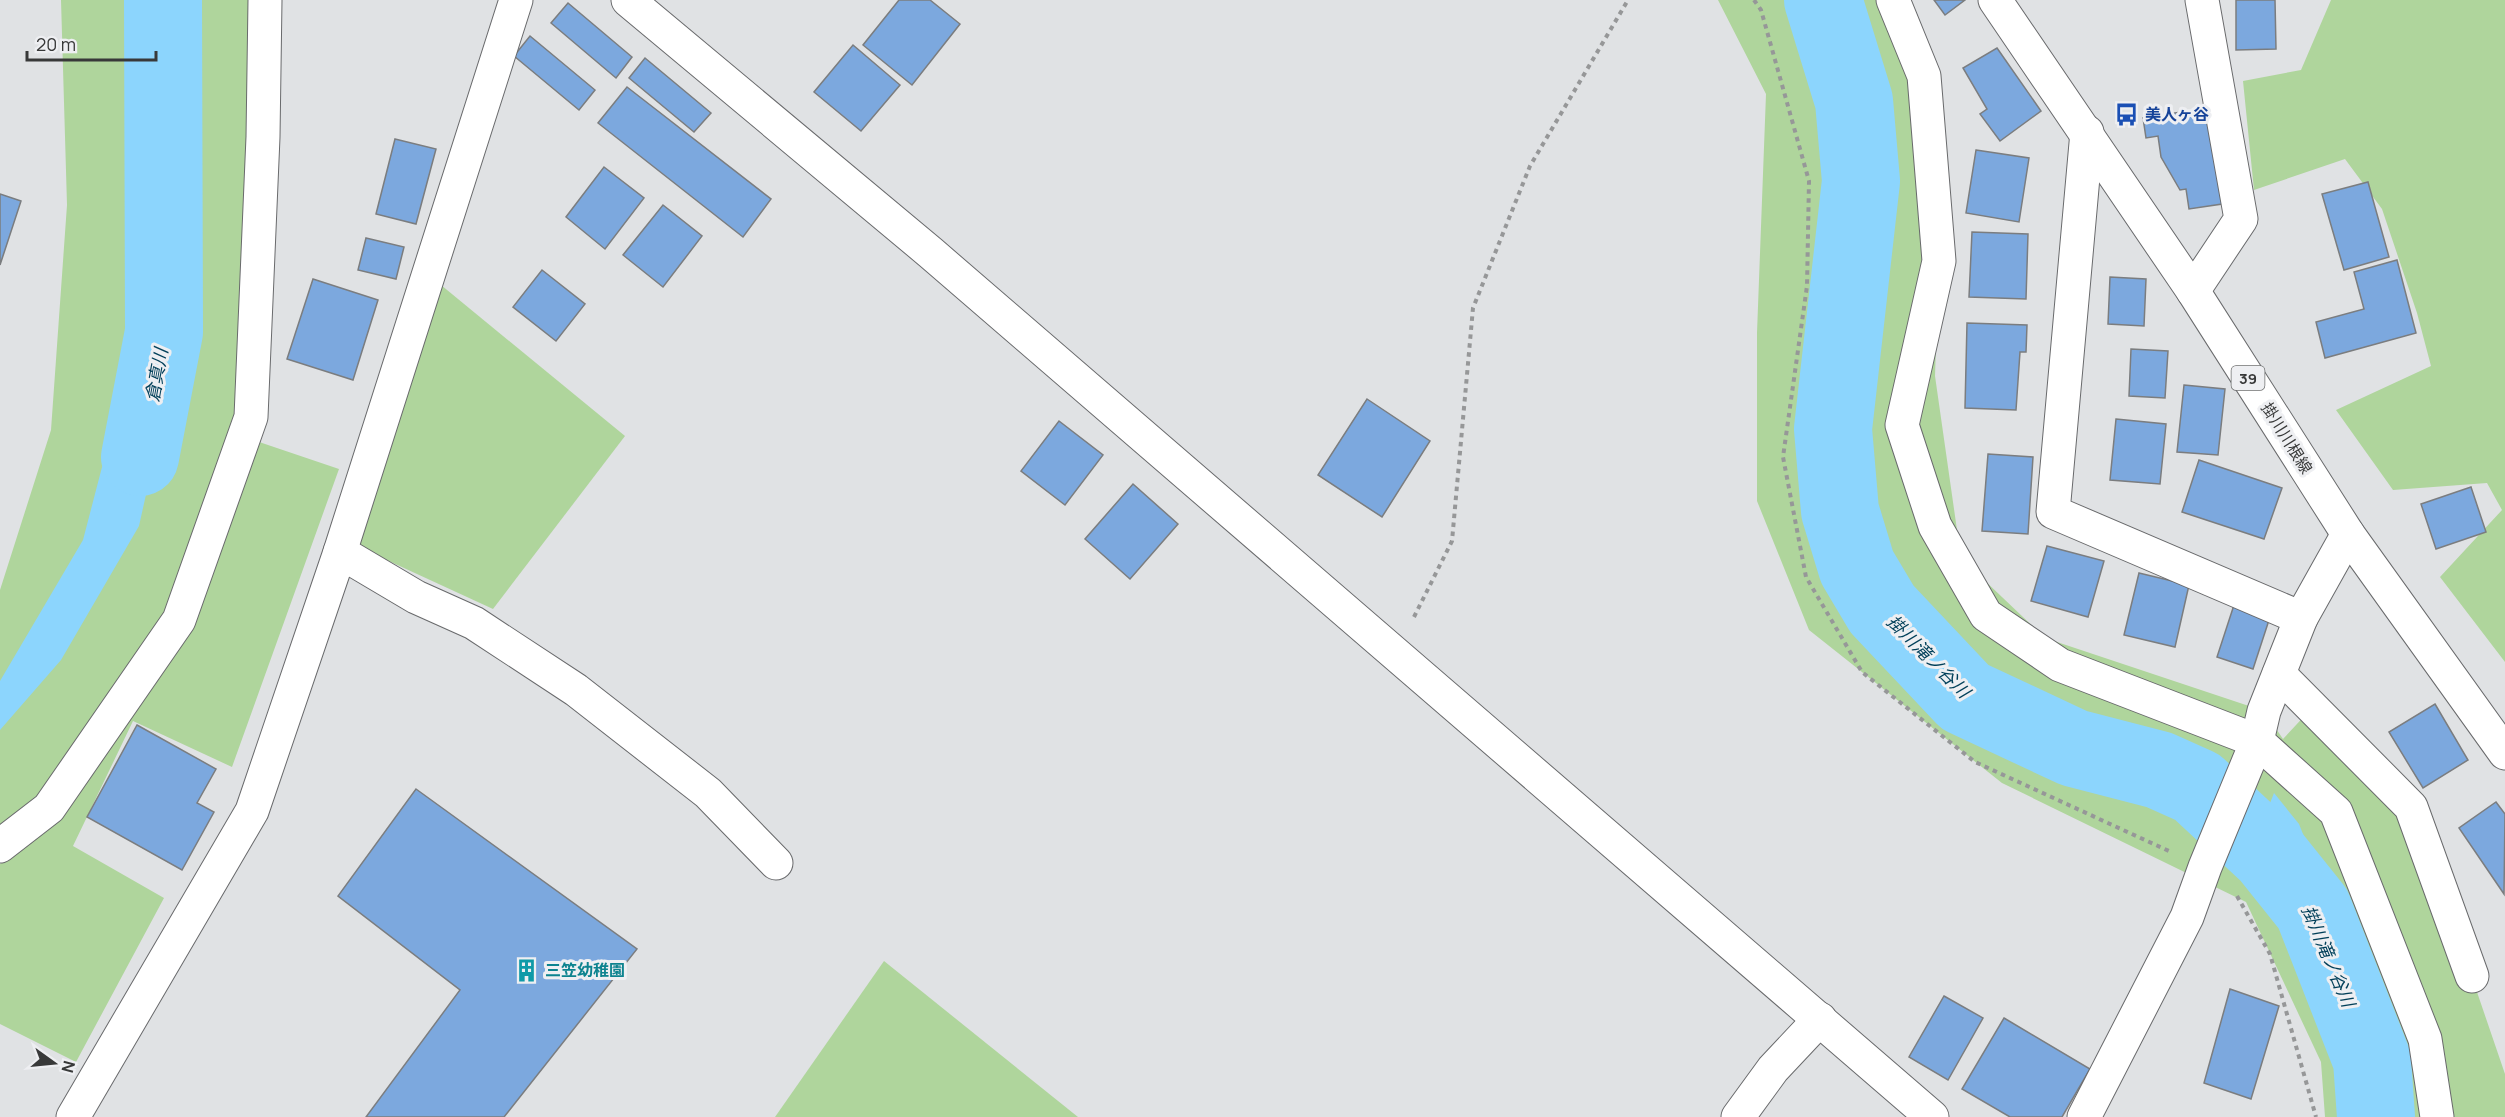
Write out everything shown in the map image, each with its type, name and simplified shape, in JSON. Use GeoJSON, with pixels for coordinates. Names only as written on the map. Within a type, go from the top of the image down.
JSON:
{"type":"FeatureCollection","features":[{"type":"Feature","properties":{"kind":"street"},"geometry":{"type":"LineString","coordinates":[[0,846],[49,808],[179,620],[251,417],[263,136],[265,0]]}},
{"type":"Feature","properties":{"kind":"street"},"geometry":{"type":"LineString","coordinates":[[73,1117],[252,811],[340,552],[508,17],[516,0]]}},
{"type":"Feature","properties":{"kind":"street"},"geometry":{"type":"LineString","coordinates":[[628,0],[931,253],[1932,1117]]}},
{"type":"Feature","properties":{"kind":"street"},"geometry":{"type":"LineString","coordinates":[[1893,0],[1924,76],[1939,261],[1902,425],[1935,526],[1986,615],[2060,665],[2251,755],[2336,812],[2425,1039],[2437,1117]]}},
{"type":"Feature","properties":{"kind":"street","name":"掛川川根線"},"geometry":{"type":"LineString","coordinates":[[1995,0],[2087,132],[2193,291],[2348,534],[2505,753]]}},
{"type":"Feature","properties":{"kind":"street"},"geometry":{"type":"LineString","coordinates":[[2193,291],[2241,219],[2202,0]]}},
{"type":"Feature","properties":{"kind":"street"},"geometry":{"type":"LineString","coordinates":[[2087,132],[2053,512],[2301,618]]}},
{"type":"Feature","properties":{"kind":"street"},"geometry":{"type":"LineString","coordinates":[[2084,1117],[2187,917],[2251,755],[2265,711],[2301,618],[2348,534]]}},
{"type":"Feature","properties":{"kind":"street"},"geometry":{"type":"LineString","coordinates":[[340,552],[416,597],[474,623],[576,690],[708,793],[776,863]]}},
{"type":"Feature","properties":{"kind":"street"},"geometry":{"type":"LineString","coordinates":[[2279,674],[2412,807],[2472,976]]}},
{"type":"Feature","properties":{"kind":"street"},"geometry":{"type":"LineString","coordinates":[[1738,1117],[1773,1069],[1820,1019]]}},
{"type":"Feature","properties":{"kind":"path"},"geometry":{"type":"LineString","coordinates":[[1396,654],[1452,542],[1473,308],[1530,166],[1628,0]]}},
{"type":"Feature","properties":{"kind":"path"},"geometry":{"type":"LineString","coordinates":[[2205,867],[2233,889],[2270,954],[2316,1117]]}},
{"type":"Feature","properties":{"kind":"green space"},"geometry":{"type":"Polygon","coordinates":[[[61,0],[267,0],[253,440],[339,469],[232,767],[133,721],[73,846],[164,898],[76,1062],[0,1024],[0,864],[8,859],[0,858],[0,590],[51,430],[67,205],[61,0]]]}},
{"type":"Feature","properties":{"kind":"green space"},"geometry":{"type":"Polygon","coordinates":[[[1718,0],[1899,0],[1943,134],[1935,376],[1961,558],[2045,638],[2264,711],[2283,739],[2310,710],[2429,824],[2464,954],[2505,1074],[2505,1117],[2325,1117],[2321,1062],[2246,902],[2002,783],[1809,630],[1757,501],[1757,333],[1766,94],[1718,0]]]}},
{"type":"Feature","properties":{"kind":"green space"},"geometry":{"type":"Polygon","coordinates":[[[2331,0],[2505,0],[2505,662],[2440,577],[2502,510],[2487,483],[2393,490],[2336,410],[2431,366],[2417,313],[2382,209],[2345,159],[2254,190],[2243,81],[2301,70],[2331,0]]]}},
{"type":"Feature","properties":{"kind":"green space"},"geometry":{"type":"Polygon","coordinates":[[[441,285],[625,436],[493,609],[354,545],[441,285]]]}},
{"type":"Feature","properties":{"kind":"green space"},"geometry":{"type":"Polygon","coordinates":[[[884,961],[1078,1117],[775,1117],[884,961]]]}},
{"type":"Feature","properties":{"kind":"water"},"geometry":{"type":"Polygon","coordinates":[[[143,0],[179,0],[180,168],[154,150],[143,0]]]}},
{"type":"Feature","properties":{"kind":"water"},"geometry":{"type":"Polygon","coordinates":[[[138,329],[149,350],[178,351],[139,526],[61,660],[0,730],[0,681],[83,540],[138,329]]]}},
{"type":"Feature","properties":{"kind":"water"},"geometry":{"type":"Polygon","coordinates":[[[2274,793],[2299,824],[2379,1026],[2396,1117],[2366,1117],[2365,1074],[2337,994],[2275,877],[2249,857],[2274,793]]]}},
{"type":"Feature","properties":{"kind":"building"},"geometry":{"type":"Polygon","coordinates":[[[899,0],[930,0],[960,24],[912,85],[863,45],[899,0]]]}},
{"type":"Feature","properties":{"kind":"building"},"geometry":{"type":"Polygon","coordinates":[[[1934,0],[1965,0],[1945,15],[1934,0]]]}},
{"type":"Feature","properties":{"kind":"building"},"geometry":{"type":"Polygon","coordinates":[[[2236,0],[2275,0],[2276,49],[2236,50],[2236,0]]]}},
{"type":"Feature","properties":{"kind":"building"},"geometry":{"type":"Polygon","coordinates":[[[568,3],[632,57],[616,78],[551,23],[568,3]]]}},
{"type":"Feature","properties":{"kind":"building"},"geometry":{"type":"Polygon","coordinates":[[[530,36],[595,90],[579,110],[514,56],[530,36]]]}},
{"type":"Feature","properties":{"kind":"building"},"geometry":{"type":"Polygon","coordinates":[[[853,45],[900,85],[861,131],[814,92],[853,45]]]}},
{"type":"Feature","properties":{"kind":"building"},"geometry":{"type":"Polygon","coordinates":[[[1997,48],[2041,111],[2000,141],[1980,114],[1987,109],[1963,68],[1997,48]]]}},
{"type":"Feature","properties":{"kind":"building"},"geometry":{"type":"Polygon","coordinates":[[[645,58],[711,113],[694,132],[629,78],[645,58]]]}},
{"type":"Feature","properties":{"kind":"building"},"geometry":{"type":"Polygon","coordinates":[[[627,87],[771,199],[743,237],[598,123],[627,87]]]}},
{"type":"Feature","properties":{"kind":"building"},"geometry":{"type":"Polygon","coordinates":[[[2207,108],[2222,204],[2189,209],[2186,189],[2180,190],[2161,157],[2158,136],[2146,138],[2143,118],[2207,108]]]}},
{"type":"Feature","properties":{"kind":"building"},"geometry":{"type":"Polygon","coordinates":[[[395,139],[436,149],[416,224],[376,214],[395,139]]]}},
{"type":"Feature","properties":{"kind":"building"},"geometry":{"type":"Polygon","coordinates":[[[1976,150],[2029,158],[2019,222],[1966,213],[1976,150]]]}},
{"type":"Feature","properties":{"kind":"building"},"geometry":{"type":"Polygon","coordinates":[[[604,167],[644,198],[605,249],[566,217],[604,167]]]}},
{"type":"Feature","properties":{"kind":"building"},"geometry":{"type":"Polygon","coordinates":[[[2368,182],[2389,257],[2344,270],[2322,194],[2368,182]]]}},
{"type":"Feature","properties":{"kind":"building"},"geometry":{"type":"Polygon","coordinates":[[[0,194],[21,201],[0,265],[0,194]]]}},
{"type":"Feature","properties":{"kind":"building"},"geometry":{"type":"Polygon","coordinates":[[[663,205],[702,236],[663,287],[623,255],[663,205]]]}},
{"type":"Feature","properties":{"kind":"building"},"geometry":{"type":"Polygon","coordinates":[[[1972,232],[2028,234],[2026,299],[1969,297],[1972,232]]]}},
{"type":"Feature","properties":{"kind":"building"},"geometry":{"type":"Polygon","coordinates":[[[366,238],[404,247],[396,279],[358,270],[366,238]]]}},
{"type":"Feature","properties":{"kind":"building"},"geometry":{"type":"Polygon","coordinates":[[[2397,260],[2416,333],[2325,358],[2316,322],[2364,309],[2354,272],[2397,260]]]}},
{"type":"Feature","properties":{"kind":"building"},"geometry":{"type":"Polygon","coordinates":[[[542,270],[585,304],[556,341],[513,307],[542,270]]]}},
{"type":"Feature","properties":{"kind":"building"},"geometry":{"type":"Polygon","coordinates":[[[2110,277],[2146,279],[2144,326],[2108,324],[2110,277]]]}},
{"type":"Feature","properties":{"kind":"building"},"geometry":{"type":"Polygon","coordinates":[[[313,279],[378,300],[353,380],[287,359],[313,279]]]}},
{"type":"Feature","properties":{"kind":"building"},"geometry":{"type":"Polygon","coordinates":[[[1967,323],[2027,325],[2026,352],[2020,352],[2016,410],[1965,408],[1967,323]]]}},
{"type":"Feature","properties":{"kind":"building"},"geometry":{"type":"Polygon","coordinates":[[[2131,349],[2168,351],[2165,398],[2129,396],[2131,349]]]}},
{"type":"Feature","properties":{"kind":"building"},"geometry":{"type":"Polygon","coordinates":[[[2184,385],[2225,389],[2218,455],[2177,452],[2184,385]]]}},
{"type":"Feature","properties":{"kind":"building"},"geometry":{"type":"Polygon","coordinates":[[[1367,399],[1430,441],[1382,517],[1318,475],[1367,399]]]}},
{"type":"Feature","properties":{"kind":"building"},"geometry":{"type":"Polygon","coordinates":[[[2116,419],[2166,424],[2160,484],[2110,480],[2116,419]]]}},
{"type":"Feature","properties":{"kind":"building"},"geometry":{"type":"Polygon","coordinates":[[[1059,421],[1103,455],[1065,505],[1021,471],[1059,421]]]}},
{"type":"Feature","properties":{"kind":"building"},"geometry":{"type":"Polygon","coordinates":[[[1988,454],[2033,457],[2028,534],[1982,531],[1988,454]]]}},
{"type":"Feature","properties":{"kind":"building"},"geometry":{"type":"Polygon","coordinates":[[[2199,460],[2282,488],[2264,539],[2182,512],[2199,460]]]}},
{"type":"Feature","properties":{"kind":"building"},"geometry":{"type":"Polygon","coordinates":[[[1133,484],[1178,524],[1130,579],[1085,539],[1133,484]]]}},
{"type":"Feature","properties":{"kind":"building"},"geometry":{"type":"Polygon","coordinates":[[[2471,487],[2486,532],[2436,549],[2421,504],[2471,487]]]}},
{"type":"Feature","properties":{"kind":"building"},"geometry":{"type":"Polygon","coordinates":[[[2047,546],[2104,561],[2088,617],[2031,601],[2047,546]]]}},
{"type":"Feature","properties":{"kind":"building"},"geometry":{"type":"Polygon","coordinates":[[[2139,573],[2189,585],[2175,647],[2124,635],[2139,573]]]}},
{"type":"Feature","properties":{"kind":"building"},"geometry":{"type":"Polygon","coordinates":[[[2234,605],[2270,617],[2253,669],[2217,657],[2234,605]]]}},
{"type":"Feature","properties":{"kind":"building"},"geometry":{"type":"Polygon","coordinates":[[[2435,704],[2468,760],[2423,788],[2389,732],[2435,704]]]}},
{"type":"Feature","properties":{"kind":"building"},"geometry":{"type":"Polygon","coordinates":[[[137,725],[216,769],[197,803],[214,812],[182,870],[87,817],[137,725]]]}},
{"type":"Feature","properties":{"kind":"building","name":"三笠幼稚園"},"geometry":{"type":"Polygon","coordinates":[[[416,789],[637,949],[504,1117],[366,1117],[460,990],[338,896],[416,789]]]}},
{"type":"Feature","properties":{"kind":"building"},"geometry":{"type":"Polygon","coordinates":[[[2496,802],[2505,814],[2504,894],[2459,828],[2496,802]]]}},
{"type":"Feature","properties":{"kind":"building"},"geometry":{"type":"Polygon","coordinates":[[[2230,989],[2279,1006],[2251,1099],[2204,1083],[2230,989]]]}},
{"type":"Feature","properties":{"kind":"building"},"geometry":{"type":"Polygon","coordinates":[[[1944,996],[1983,1018],[1948,1080],[1909,1057],[1944,996]]]}},
{"type":"Feature","properties":{"kind":"building"},"geometry":{"type":"Polygon","coordinates":[[[2004,1018],[2090,1069],[2062,1117],[2010,1117],[1962,1089],[2004,1018]]]}},
{"type":"Feature","properties":{"kind":"waterway","name":"倉真川"},"geometry":{"type":"LineString","coordinates":[[140,457],[164,332],[163,0]]}},
{"type":"Feature","properties":{"kind":"waterway","name":"掛川滝ノ谷川"},"geometry":{"type":"LineString","coordinates":[[1823,0],[1854,101],[1861,181],[1833,429],[1840,511],[1857,567],[1882,609],[1965,697],[2074,748],[2159,770],[2197,787],[2269,854],[2313,909],[2372,1060],[2376,1117]]}},
{"type":"Feature","properties":{"kind":"place","name":"美人ヶ谷"},"geometry":{"type":"Point","coordinates":[2127,114]}},
{"type":"Feature","properties":{"kind":"place","name":"三笠幼稚園"},"geometry":{"type":"Point","coordinates":[527,970]}}]}
